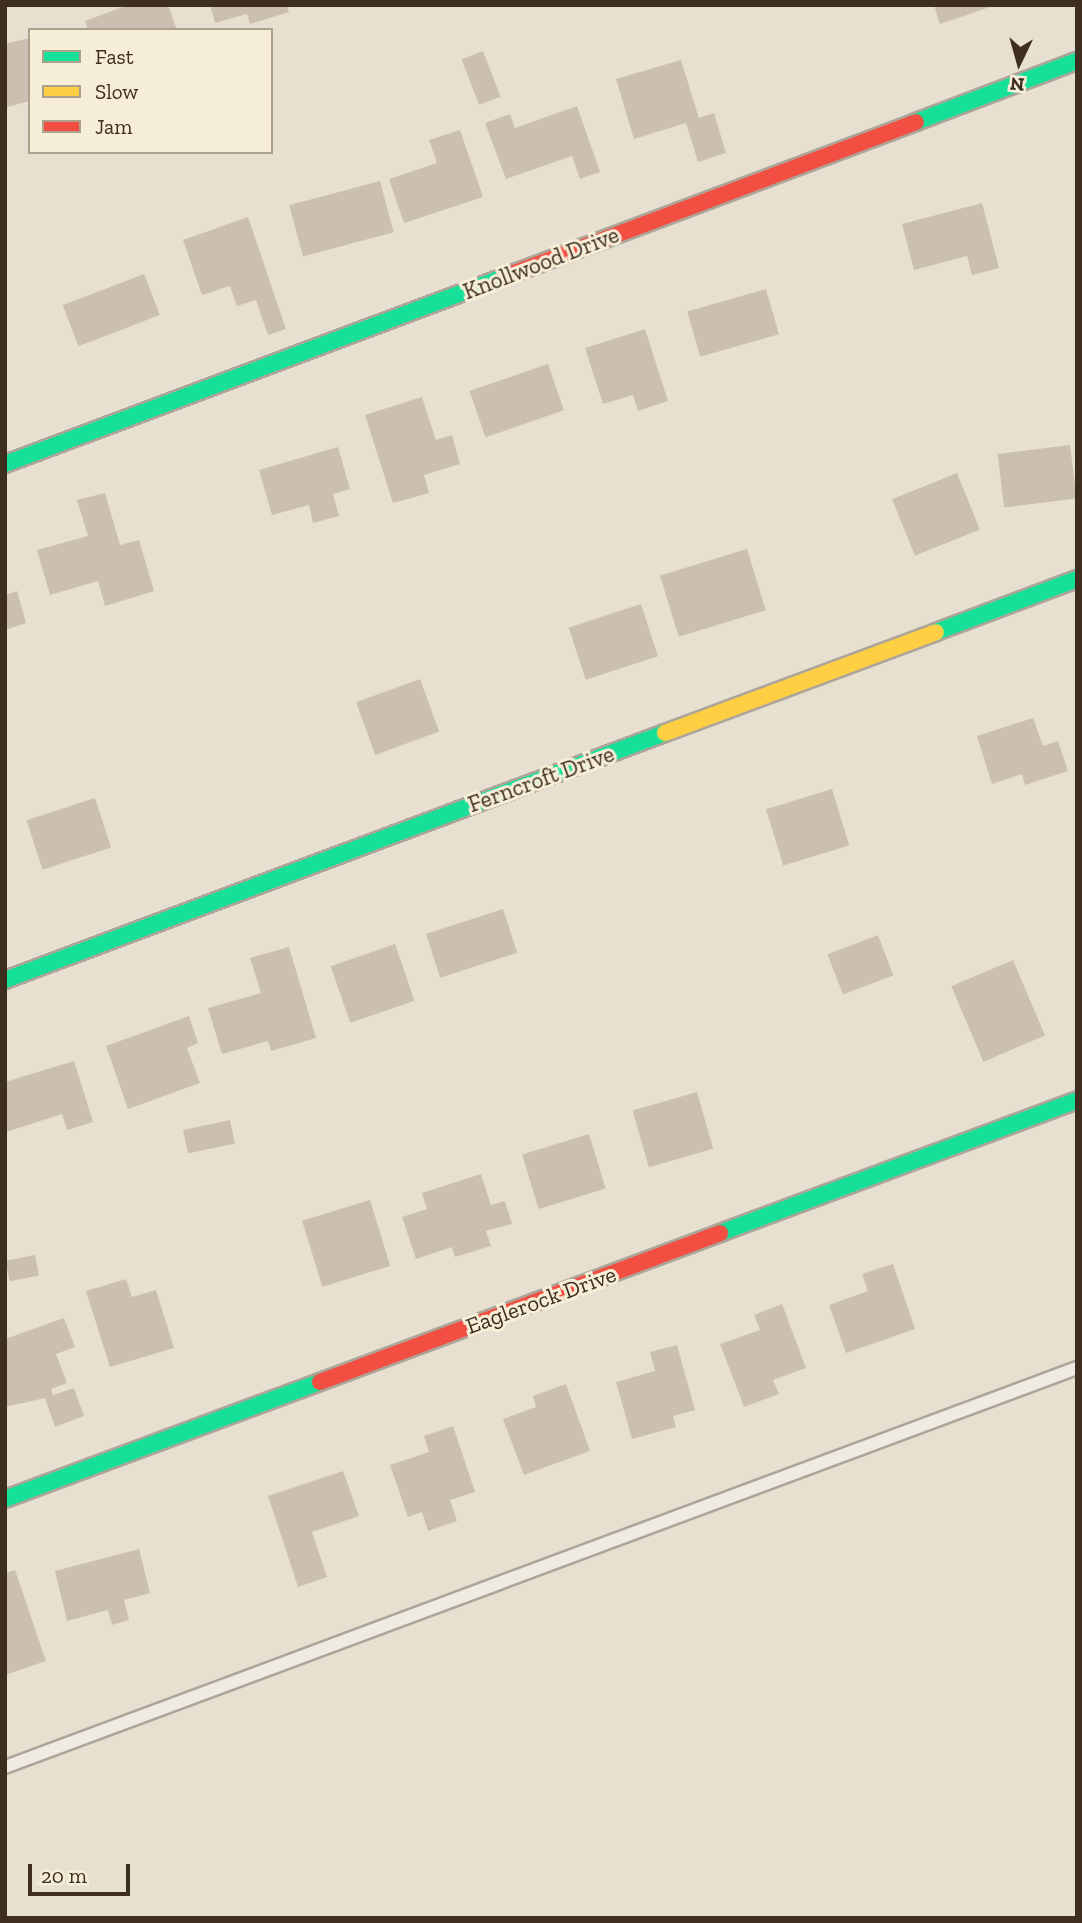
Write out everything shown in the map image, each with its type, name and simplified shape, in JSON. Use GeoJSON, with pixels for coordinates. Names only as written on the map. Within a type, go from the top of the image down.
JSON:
{"type":"FeatureCollection","features":[{"type":"Feature","properties":{"kind":"street","name":"Knollwood Drive"},"geometry":{"type":"LineString","coordinates":[[5,464],[1077,61]]}},
{"type":"Feature","properties":{"kind":"street","name":"Ferncroft Drive"},"geometry":{"type":"LineString","coordinates":[[5,980],[1077,579]]}},
{"type":"Feature","properties":{"kind":"street","name":"Eaglerock Drive"},"geometry":{"type":"LineString","coordinates":[[5,1499],[1077,1100]]}},
{"type":"Feature","properties":{"kind":"lane"},"geometry":{"type":"LineString","coordinates":[[5,1767],[1077,1368]]}},
{"type":"Feature","properties":{"kind":"building"},"geometry":{"type":"Polygon","coordinates":[[[128,5],[168,5],[176,28],[87,28],[85,21],[128,5]]]}},
{"type":"Feature","properties":{"kind":"building"},"geometry":{"type":"Polygon","coordinates":[[[210,5],[287,5],[289,12],[250,24],[247,14],[215,23],[210,5]]]}},
{"type":"Feature","properties":{"kind":"building"},"geometry":{"type":"Polygon","coordinates":[[[934,5],[993,5],[993,6],[940,24],[934,5]]]}},
{"type":"Feature","properties":{"kind":"building"},"geometry":{"type":"Polygon","coordinates":[[[28,38],[28,102],[7,107],[5,44],[28,38]]]}},
{"type":"Feature","properties":{"kind":"building"},"geometry":{"type":"Polygon","coordinates":[[[483,51],[501,97],[479,105],[462,59],[483,51]]]}},
{"type":"Feature","properties":{"kind":"building"},"geometry":{"type":"Polygon","coordinates":[[[681,60],[699,118],[714,113],[726,153],[698,162],[686,123],[634,139],[616,79],[681,60]]]}},
{"type":"Feature","properties":{"kind":"building"},"geometry":{"type":"Polygon","coordinates":[[[577,106],[600,172],[580,179],[572,156],[506,179],[485,123],[510,114],[515,128],[577,106]]]}},
{"type":"Feature","properties":{"kind":"building"},"geometry":{"type":"Polygon","coordinates":[[[460,130],[483,197],[404,223],[389,179],[437,163],[429,140],[460,130]]]}},
{"type":"Feature","properties":{"kind":"building"},"geometry":{"type":"Polygon","coordinates":[[[380,181],[394,232],[303,257],[289,205],[380,181]]]}},
{"type":"Feature","properties":{"kind":"building"},"geometry":{"type":"Polygon","coordinates":[[[982,203],[999,268],[972,275],[967,256],[914,270],[902,224],[982,203]]]}},
{"type":"Feature","properties":{"kind":"building"},"geometry":{"type":"Polygon","coordinates":[[[248,217],[286,329],[268,335],[256,300],[237,306],[230,286],[202,295],[183,240],[248,217]]]}},
{"type":"Feature","properties":{"kind":"building"},"geometry":{"type":"Polygon","coordinates":[[[144,274],[160,315],[79,346],[63,305],[144,274]]]}},
{"type":"Feature","properties":{"kind":"building"},"geometry":{"type":"Polygon","coordinates":[[[766,289],[779,334],[700,357],[687,312],[766,289]]]}},
{"type":"Feature","properties":{"kind":"building"},"geometry":{"type":"Polygon","coordinates":[[[645,329],[668,401],[638,411],[633,395],[603,404],[585,348],[645,329]]]}},
{"type":"Feature","properties":{"kind":"building"},"geometry":{"type":"Polygon","coordinates":[[[548,364],[564,410],[485,437],[470,391],[548,364]]]}},
{"type":"Feature","properties":{"kind":"building"},"geometry":{"type":"Polygon","coordinates":[[[422,397],[436,440],[452,435],[460,464],[424,475],[429,493],[393,503],[365,415],[422,397]]]}},
{"type":"Feature","properties":{"kind":"building"},"geometry":{"type":"Polygon","coordinates":[[[1070,445],[1077,499],[1004,507],[998,454],[1070,445]]]}},
{"type":"Feature","properties":{"kind":"building"},"geometry":{"type":"Polygon","coordinates":[[[338,447],[350,489],[333,494],[339,516],[313,523],[309,505],[272,515],[259,470],[338,447]]]}},
{"type":"Feature","properties":{"kind":"building"},"geometry":{"type":"Polygon","coordinates":[[[957,473],[980,530],[915,556],[892,499],[957,473]]]}},
{"type":"Feature","properties":{"kind":"building"},"geometry":{"type":"Polygon","coordinates":[[[105,493],[120,545],[139,540],[154,591],[105,606],[98,581],[50,595],[37,550],[88,536],[77,500],[105,493]]]}},
{"type":"Feature","properties":{"kind":"building"},"geometry":{"type":"Polygon","coordinates":[[[747,549],[766,610],[679,637],[660,576],[747,549]]]}},
{"type":"Feature","properties":{"kind":"building"},"geometry":{"type":"Polygon","coordinates":[[[17,591],[26,623],[5,630],[5,595],[17,591]]]}},
{"type":"Feature","properties":{"kind":"building"},"geometry":{"type":"Polygon","coordinates":[[[641,604],[658,656],[586,680],[569,627],[641,604]]]}},
{"type":"Feature","properties":{"kind":"building"},"geometry":{"type":"Polygon","coordinates":[[[420,679],[439,732],[375,755],[356,702],[420,679]]]}},
{"type":"Feature","properties":{"kind":"building"},"geometry":{"type":"Polygon","coordinates":[[[1033,718],[1043,746],[1058,741],[1068,771],[1025,785],[1022,774],[992,784],[977,736],[1033,718]]]}},
{"type":"Feature","properties":{"kind":"building"},"geometry":{"type":"Polygon","coordinates":[[[832,789],[849,845],[783,866],[766,809],[832,789]]]}},
{"type":"Feature","properties":{"kind":"building"},"geometry":{"type":"Polygon","coordinates":[[[95,798],[111,847],[43,870],[27,820],[95,798]]]}},
{"type":"Feature","properties":{"kind":"building"},"geometry":{"type":"Polygon","coordinates":[[[503,909],[517,953],[440,978],[426,934],[503,909]]]}},
{"type":"Feature","properties":{"kind":"building"},"geometry":{"type":"Polygon","coordinates":[[[878,935],[893,975],[843,994],[828,954],[878,935]]]}},
{"type":"Feature","properties":{"kind":"building"},"geometry":{"type":"Polygon","coordinates":[[[395,944],[415,1001],[350,1023],[331,966],[395,944]]]}},
{"type":"Feature","properties":{"kind":"building"},"geometry":{"type":"Polygon","coordinates":[[[289,947],[316,1038],[271,1051],[268,1041],[222,1054],[208,1008],[261,993],[250,958],[289,947]]]}},
{"type":"Feature","properties":{"kind":"building"},"geometry":{"type":"Polygon","coordinates":[[[1013,960],[1045,1035],[983,1062],[951,986],[1013,960]]]}},
{"type":"Feature","properties":{"kind":"building"},"geometry":{"type":"Polygon","coordinates":[[[189,1016],[198,1043],[187,1048],[200,1083],[128,1109],[106,1046],[189,1016]]]}},
{"type":"Feature","properties":{"kind":"building"},"geometry":{"type":"Polygon","coordinates":[[[74,1061],[93,1122],[67,1130],[62,1114],[6,1132],[5,1082],[74,1061]]]}},
{"type":"Feature","properties":{"kind":"building"},"geometry":{"type":"Polygon","coordinates":[[[697,1092],[713,1149],[649,1167],[633,1110],[697,1092]]]}},
{"type":"Feature","properties":{"kind":"building"},"geometry":{"type":"Polygon","coordinates":[[[230,1120],[235,1143],[188,1153],[183,1130],[230,1120]]]}},
{"type":"Feature","properties":{"kind":"building"},"geometry":{"type":"Polygon","coordinates":[[[589,1134],[606,1189],[539,1209],[522,1154],[589,1134]]]}},
{"type":"Feature","properties":{"kind":"building"},"geometry":{"type":"Polygon","coordinates":[[[481,1174],[491,1205],[505,1201],[512,1224],[486,1231],[491,1246],[455,1257],[452,1247],[416,1259],[402,1217],[427,1209],[422,1193],[481,1174]]]}},
{"type":"Feature","properties":{"kind":"building"},"geometry":{"type":"Polygon","coordinates":[[[370,1200],[390,1266],[322,1287],[302,1221],[370,1200]]]}},
{"type":"Feature","properties":{"kind":"building"},"geometry":{"type":"Polygon","coordinates":[[[35,1255],[39,1276],[10,1281],[6,1261],[35,1255]]]}},
{"type":"Feature","properties":{"kind":"building"},"geometry":{"type":"Polygon","coordinates":[[[893,1264],[915,1329],[846,1353],[829,1305],[868,1291],[862,1274],[893,1264]]]}},
{"type":"Feature","properties":{"kind":"building"},"geometry":{"type":"Polygon","coordinates":[[[126,1279],[132,1297],[156,1290],[174,1348],[110,1367],[86,1291],[126,1279]]]}},
{"type":"Feature","properties":{"kind":"building"},"geometry":{"type":"Polygon","coordinates":[[[782,1304],[806,1368],[773,1380],[779,1394],[744,1407],[720,1344],[760,1330],[754,1315],[782,1304]]]}},
{"type":"Feature","properties":{"kind":"building"},"geometry":{"type":"Polygon","coordinates":[[[64,1318],[75,1347],[56,1354],[67,1383],[51,1389],[53,1395],[74,1388],[84,1416],[55,1427],[45,1398],[5,1407],[5,1339],[64,1318]]]}},
{"type":"Feature","properties":{"kind":"building"},"geometry":{"type":"Polygon","coordinates":[[[677,1345],[695,1410],[673,1416],[676,1427],[632,1439],[616,1382],[655,1371],[650,1352],[677,1345]]]}},
{"type":"Feature","properties":{"kind":"building"},"geometry":{"type":"Polygon","coordinates":[[[566,1384],[590,1451],[524,1475],[503,1419],[536,1407],[533,1396],[566,1384]]]}},
{"type":"Feature","properties":{"kind":"building"},"geometry":{"type":"Polygon","coordinates":[[[453,1426],[475,1492],[450,1500],[457,1521],[428,1531],[422,1512],[408,1517],[390,1465],[429,1452],[424,1436],[453,1426]]]}},
{"type":"Feature","properties":{"kind":"building"},"geometry":{"type":"Polygon","coordinates":[[[343,1471],[359,1516],[312,1532],[327,1577],[298,1587],[268,1496],[343,1471]]]}},
{"type":"Feature","properties":{"kind":"building"},"geometry":{"type":"Polygon","coordinates":[[[139,1549],[150,1593],[124,1600],[129,1620],[112,1625],[108,1610],[67,1621],[55,1571],[139,1549]]]}},
{"type":"Feature","properties":{"kind":"building"},"geometry":{"type":"Polygon","coordinates":[[[15,1570],[46,1661],[5,1675],[5,1573],[15,1570]]]}},
{"type":"Feature","properties":{"kind":"traffic: fast"},"geometry":{"type":"LineString","coordinates":[[916,122],[1077,61]]}},
{"type":"Feature","properties":{"kind":"traffic: fast"},"geometry":{"type":"LineString","coordinates":[[5,464],[504,277]]}},
{"type":"Feature","properties":{"kind":"traffic: fast"},"geometry":{"type":"LineString","coordinates":[[936,632],[1077,579]]}},
{"type":"Feature","properties":{"kind":"traffic: fast"},"geometry":{"type":"LineString","coordinates":[[5,980],[665,733]]}},
{"type":"Feature","properties":{"kind":"traffic: fast"},"geometry":{"type":"LineString","coordinates":[[720,1233],[1077,1100]]}},
{"type":"Feature","properties":{"kind":"traffic: fast"},"geometry":{"type":"LineString","coordinates":[[5,1499],[320,1382]]}},
{"type":"Feature","properties":{"kind":"traffic: slow"},"geometry":{"type":"LineString","coordinates":[[665,733],[936,632]]}},
{"type":"Feature","properties":{"kind":"traffic: jam"},"geometry":{"type":"LineString","coordinates":[[504,277],[916,122]]}},
{"type":"Feature","properties":{"kind":"traffic: jam"},"geometry":{"type":"LineString","coordinates":[[320,1382],[720,1233]]}}]}
